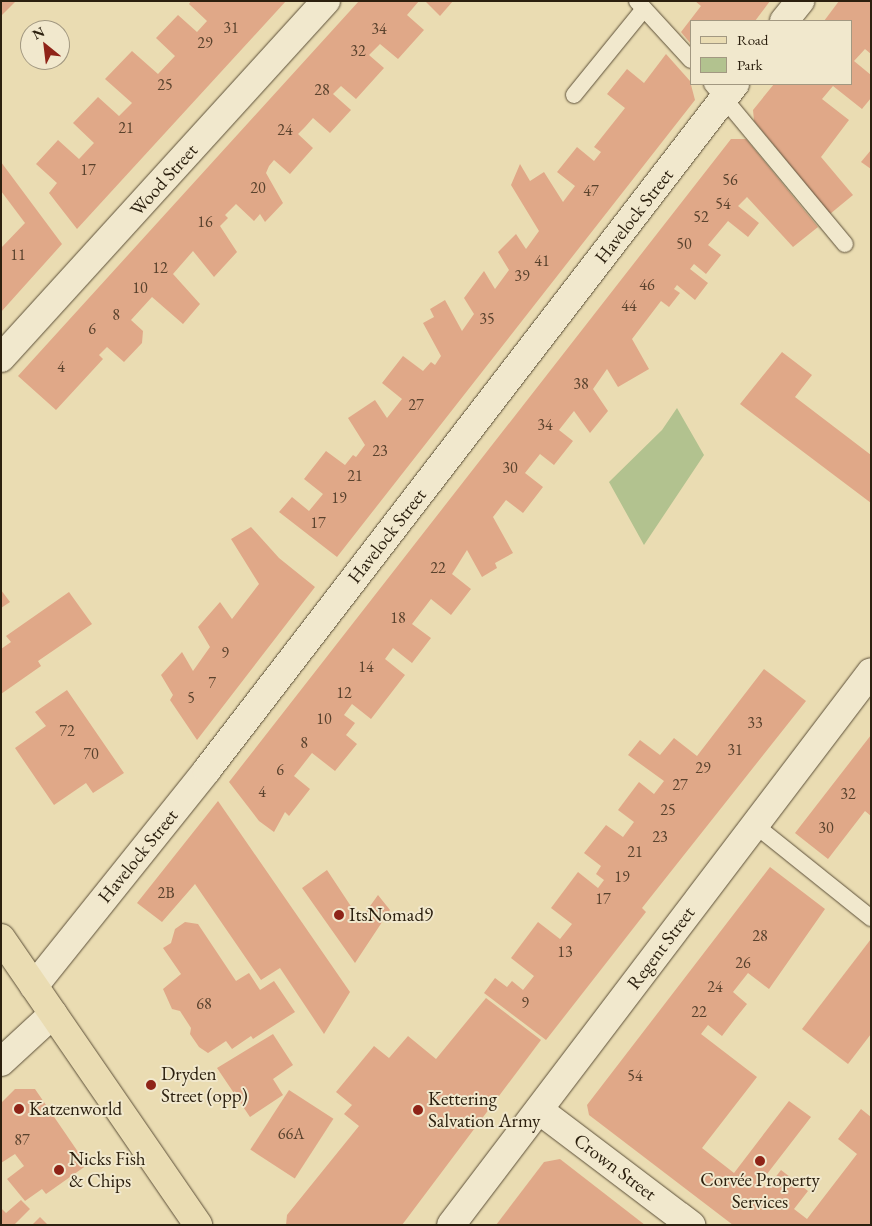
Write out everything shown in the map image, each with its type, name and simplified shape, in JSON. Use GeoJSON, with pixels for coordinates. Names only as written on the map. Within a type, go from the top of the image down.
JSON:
{"type":"FeatureCollection","features":[{"type":"Feature","properties":{"kind":"main road"},"geometry":{"type":"LineString","coordinates":[[1,938],[198,1225]]}},
{"type":"Feature","properties":{"kind":"street","name":"Wood Street"},"geometry":{"type":"LineString","coordinates":[[1,358],[326,1]]}},
{"type":"Feature","properties":{"kind":"street"},"geometry":{"type":"LineString","coordinates":[[785,20],[800,1]]}},
{"type":"Feature","properties":{"kind":"street","name":"Havelock Street"},"geometry":{"type":"LineString","coordinates":[[34,986],[207,770],[724,88]]}},
{"type":"Feature","properties":{"kind":"street","name":"Regent Street"},"geometry":{"type":"LineString","coordinates":[[451,1225],[871,672]]}},
{"type":"Feature","properties":{"kind":"street"},"geometry":{"type":"LineString","coordinates":[[1,1062],[53,1014]]}},
{"type":"Feature","properties":{"kind":"street","name":"Crown Street"},"geometry":{"type":"LineString","coordinates":[[539,1110],[691,1225]]}},
{"type":"Feature","properties":{"kind":"lane"},"geometry":{"type":"LineString","coordinates":[[574,95],[640,5],[690,59]]}},
{"type":"Feature","properties":{"kind":"lane"},"geometry":{"type":"LineString","coordinates":[[724,88],[845,244]]}},
{"type":"Feature","properties":{"kind":"lane"},"geometry":{"type":"LineString","coordinates":[[755,825],[871,918]]}},
{"type":"Feature","properties":{"kind":"green space"},"geometry":{"type":"Polygon","coordinates":[[[677,408],[704,455],[644,545],[609,482],[662,430],[677,408]]]}},
{"type":"Feature","properties":{"kind":"building"},"geometry":{"type":"Polygon","coordinates":[[[1,1],[16,1],[1,16],[1,1]]]}},
{"type":"Feature","properties":{"kind":"building"},"geometry":{"type":"Polygon","coordinates":[[[191,1],[286,1],[77,229],[49,193],[57,183],[36,164],[58,140],[79,159],[94,143],[73,123],[98,97],[119,116],[132,103],[105,79],[132,51],[158,74],[175,56],[156,38],[178,15],[197,32],[207,21],[189,4],[191,1]]]}},
{"type":"Feature","properties":{"kind":"building"},"geometry":{"type":"Polygon","coordinates":[[[359,1],[419,1],[407,15],[424,30],[398,59],[380,44],[369,55],[384,68],[356,99],[341,86],[333,94],[351,110],[330,133],[313,118],[298,134],[313,148],[290,174],[274,160],[269,166],[266,173],[283,203],[265,222],[260,214],[254,221],[236,204],[225,215],[228,218],[220,226],[237,252],[214,277],[193,251],[173,274],[200,304],[183,324],[152,297],[131,320],[143,331],[142,343],[124,362],[107,347],[99,355],[103,359],[56,410],[18,376],[359,1]]]}},
{"type":"Feature","properties":{"kind":"building"},"geometry":{"type":"Polygon","coordinates":[[[425,1],[453,1],[440,16],[425,1]]]}},
{"type":"Feature","properties":{"kind":"building"},"geometry":{"type":"Polygon","coordinates":[[[695,1],[770,1],[756,20],[690,20],[701,6],[695,1]]]}},
{"type":"Feature","properties":{"kind":"building"},"geometry":{"type":"Polygon","coordinates":[[[839,1],[871,1],[871,54],[865,49],[854,61],[871,75],[871,98],[862,109],[833,86],[822,99],[849,120],[821,157],[853,195],[830,214],[754,121],[753,110],[773,85],[852,85],[852,20],[825,20],[839,1]]]}},
{"type":"Feature","properties":{"kind":"building"},"geometry":{"type":"Polygon","coordinates":[[[690,20],[690,43],[681,32],[690,20]]]}},
{"type":"Feature","properties":{"kind":"building"},"geometry":{"type":"Polygon","coordinates":[[[666,54],[690,81],[695,100],[337,557],[279,512],[292,497],[309,511],[323,494],[304,479],[326,451],[345,465],[353,455],[356,457],[365,445],[348,418],[375,400],[387,418],[402,399],[382,383],[403,356],[423,371],[431,362],[435,365],[441,356],[423,323],[434,317],[430,309],[445,300],[462,331],[474,314],[464,298],[484,271],[495,289],[509,270],[498,252],[516,234],[526,249],[539,231],[511,185],[520,164],[530,181],[544,172],[563,202],[575,186],[557,172],[577,147],[594,161],[601,152],[594,147],[625,108],[607,94],[627,69],[644,83],[666,54]]]}},
{"type":"Feature","properties":{"kind":"building"},"geometry":{"type":"Polygon","coordinates":[[[731,139],[746,139],[818,227],[793,247],[747,197],[738,206],[759,223],[748,237],[728,221],[708,245],[721,255],[706,274],[694,264],[690,269],[708,283],[695,300],[677,285],[674,289],[680,293],[669,307],[661,301],[632,339],[649,369],[618,387],[607,369],[593,389],[608,411],[590,433],[574,411],[559,430],[573,441],[554,465],[540,454],[525,473],[543,487],[523,513],[506,500],[493,517],[513,553],[495,563],[497,568],[482,577],[467,550],[452,574],[471,589],[451,615],[431,599],[412,624],[431,638],[412,663],[393,648],[385,659],[405,675],[371,719],[352,704],[344,715],[355,723],[346,735],[357,744],[335,771],[312,753],[294,776],[310,789],[289,816],[285,812],[274,832],[259,821],[229,782],[731,139]]]}},
{"type":"Feature","properties":{"kind":"building"},"geometry":{"type":"Polygon","coordinates":[[[871,150],[871,169],[861,162],[871,150]]]}},
{"type":"Feature","properties":{"kind":"building"},"geometry":{"type":"Polygon","coordinates":[[[1,162],[62,244],[1,312],[1,248],[25,223],[1,191],[1,162]]]}},
{"type":"Feature","properties":{"kind":"building"},"geometry":{"type":"Polygon","coordinates":[[[782,352],[812,375],[795,397],[871,455],[871,503],[740,404],[782,352]]]}},
{"type":"Feature","properties":{"kind":"building"},"geometry":{"type":"Polygon","coordinates":[[[251,527],[279,558],[315,587],[197,740],[170,700],[173,695],[161,675],[182,652],[193,671],[210,647],[198,627],[220,602],[232,619],[259,584],[231,539],[251,527]]]}},
{"type":"Feature","properties":{"kind":"building"},"geometry":{"type":"Polygon","coordinates":[[[1,590],[10,602],[1,608],[1,590]]]}},
{"type":"Feature","properties":{"kind":"building"},"geometry":{"type":"Polygon","coordinates":[[[69,592],[92,624],[38,661],[41,666],[1,694],[1,649],[11,642],[6,636],[69,592]]]}},
{"type":"Feature","properties":{"kind":"building"},"geometry":{"type":"Polygon","coordinates":[[[764,669],[806,701],[642,908],[646,912],[546,1040],[484,993],[495,978],[507,987],[512,981],[523,990],[534,976],[511,958],[538,922],[560,939],[572,924],[551,908],[578,872],[598,888],[604,880],[596,874],[601,866],[584,853],[606,825],[623,837],[634,822],[618,810],[639,782],[654,794],[664,781],[628,755],[640,740],[660,755],[674,738],[697,756],[764,669]]]}},
{"type":"Feature","properties":{"kind":"building"},"geometry":{"type":"Polygon","coordinates":[[[67,690],[124,773],[93,793],[86,783],[54,805],[15,748],[46,726],[35,712],[67,690]]]}},
{"type":"Feature","properties":{"kind":"building"},"geometry":{"type":"Polygon","coordinates":[[[871,735],[871,816],[865,811],[828,859],[795,833],[871,735]]]}},
{"type":"Feature","properties":{"kind":"building"},"geometry":{"type":"Polygon","coordinates":[[[218,801],[350,992],[324,1034],[280,968],[261,980],[195,884],[162,922],[137,903],[218,801]]]}},
{"type":"Feature","properties":{"kind":"building"},"geometry":{"type":"Polygon","coordinates":[[[770,867],[825,909],[769,989],[748,973],[733,992],[747,1004],[722,1036],[708,1025],[701,1034],[757,1077],[702,1148],[734,1173],[789,1101],[811,1117],[760,1183],[767,1188],[781,1170],[808,1191],[794,1209],[807,1219],[857,1154],[838,1139],[861,1109],[871,1117],[871,1225],[733,1225],[589,1115],[587,1105],[770,867]]]}},
{"type":"Feature","properties":{"kind":"building","name":"ItsNomad9"},"geometry":{"type":"Polygon","coordinates":[[[327,870],[360,920],[378,895],[390,910],[355,963],[302,888],[327,870]]]}},
{"type":"Feature","properties":{"kind":"building"},"geometry":{"type":"Polygon","coordinates":[[[185,922],[198,924],[236,981],[249,973],[260,990],[274,981],[295,1012],[253,1039],[251,1036],[232,1049],[226,1041],[208,1053],[199,1047],[190,1034],[191,1028],[180,1011],[172,1009],[163,989],[181,974],[163,948],[171,943],[175,929],[185,922]]]}},
{"type":"Feature","properties":{"kind":"building"},"geometry":{"type":"Polygon","coordinates":[[[871,939],[871,1034],[848,1064],[802,1029],[871,939]]]}},
{"type":"Feature","properties":{"kind":"building","name":"Kettering Salvation Army"},"geometry":{"type":"Polygon","coordinates":[[[486,998],[541,1040],[402,1225],[286,1225],[287,1215],[359,1126],[344,1114],[352,1105],[336,1092],[374,1046],[389,1058],[408,1036],[436,1059],[486,998]]]}},
{"type":"Feature","properties":{"kind":"building"},"geometry":{"type":"Polygon","coordinates":[[[273,1034],[293,1065],[273,1079],[283,1095],[250,1117],[217,1068],[273,1034]]]}},
{"type":"Feature","properties":{"kind":"building"},"geometry":{"type":"Polygon","coordinates":[[[15,1089],[35,1089],[87,1165],[46,1194],[42,1189],[25,1201],[7,1179],[24,1166],[15,1154],[1,1163],[1,1103],[15,1089]]]}},
{"type":"Feature","properties":{"kind":"building"},"geometry":{"type":"Polygon","coordinates":[[[289,1090],[333,1119],[295,1178],[250,1150],[289,1090]]]}},
{"type":"Feature","properties":{"kind":"building"},"geometry":{"type":"Polygon","coordinates":[[[560,1159],[645,1225],[496,1225],[544,1162],[560,1159]]]}},
{"type":"Feature","properties":{"kind":"building"},"geometry":{"type":"Polygon","coordinates":[[[21,1200],[30,1209],[14,1225],[1,1225],[1,1208],[6,1213],[21,1200]]]}},
{"type":"Feature","properties":{"kind":"building"},"geometry":{"type":"Polygon","coordinates":[[[40,1217],[48,1225],[32,1225],[40,1217]]]}},
{"type":"Feature","properties":{"kind":"place","name":"ItsNomad9"},"geometry":{"type":"Point","coordinates":[339,915]}},
{"type":"Feature","properties":{"kind":"place","name":"Dryden Street (opp)"},"geometry":{"type":"Point","coordinates":[151,1085]}},
{"type":"Feature","properties":{"kind":"place","name":"Katzenworld"},"geometry":{"type":"Point","coordinates":[19,1109]}},
{"type":"Feature","properties":{"kind":"place","name":"Kettering Salvation Army"},"geometry":{"type":"Point","coordinates":[418,1110]}},
{"type":"Feature","properties":{"kind":"place","name":"Corvée Property Services"},"geometry":{"type":"Point","coordinates":[760,1161]}},
{"type":"Feature","properties":{"kind":"place","name":"Nicks Fish & Chips"},"geometry":{"type":"Point","coordinates":[59,1170]}}]}
